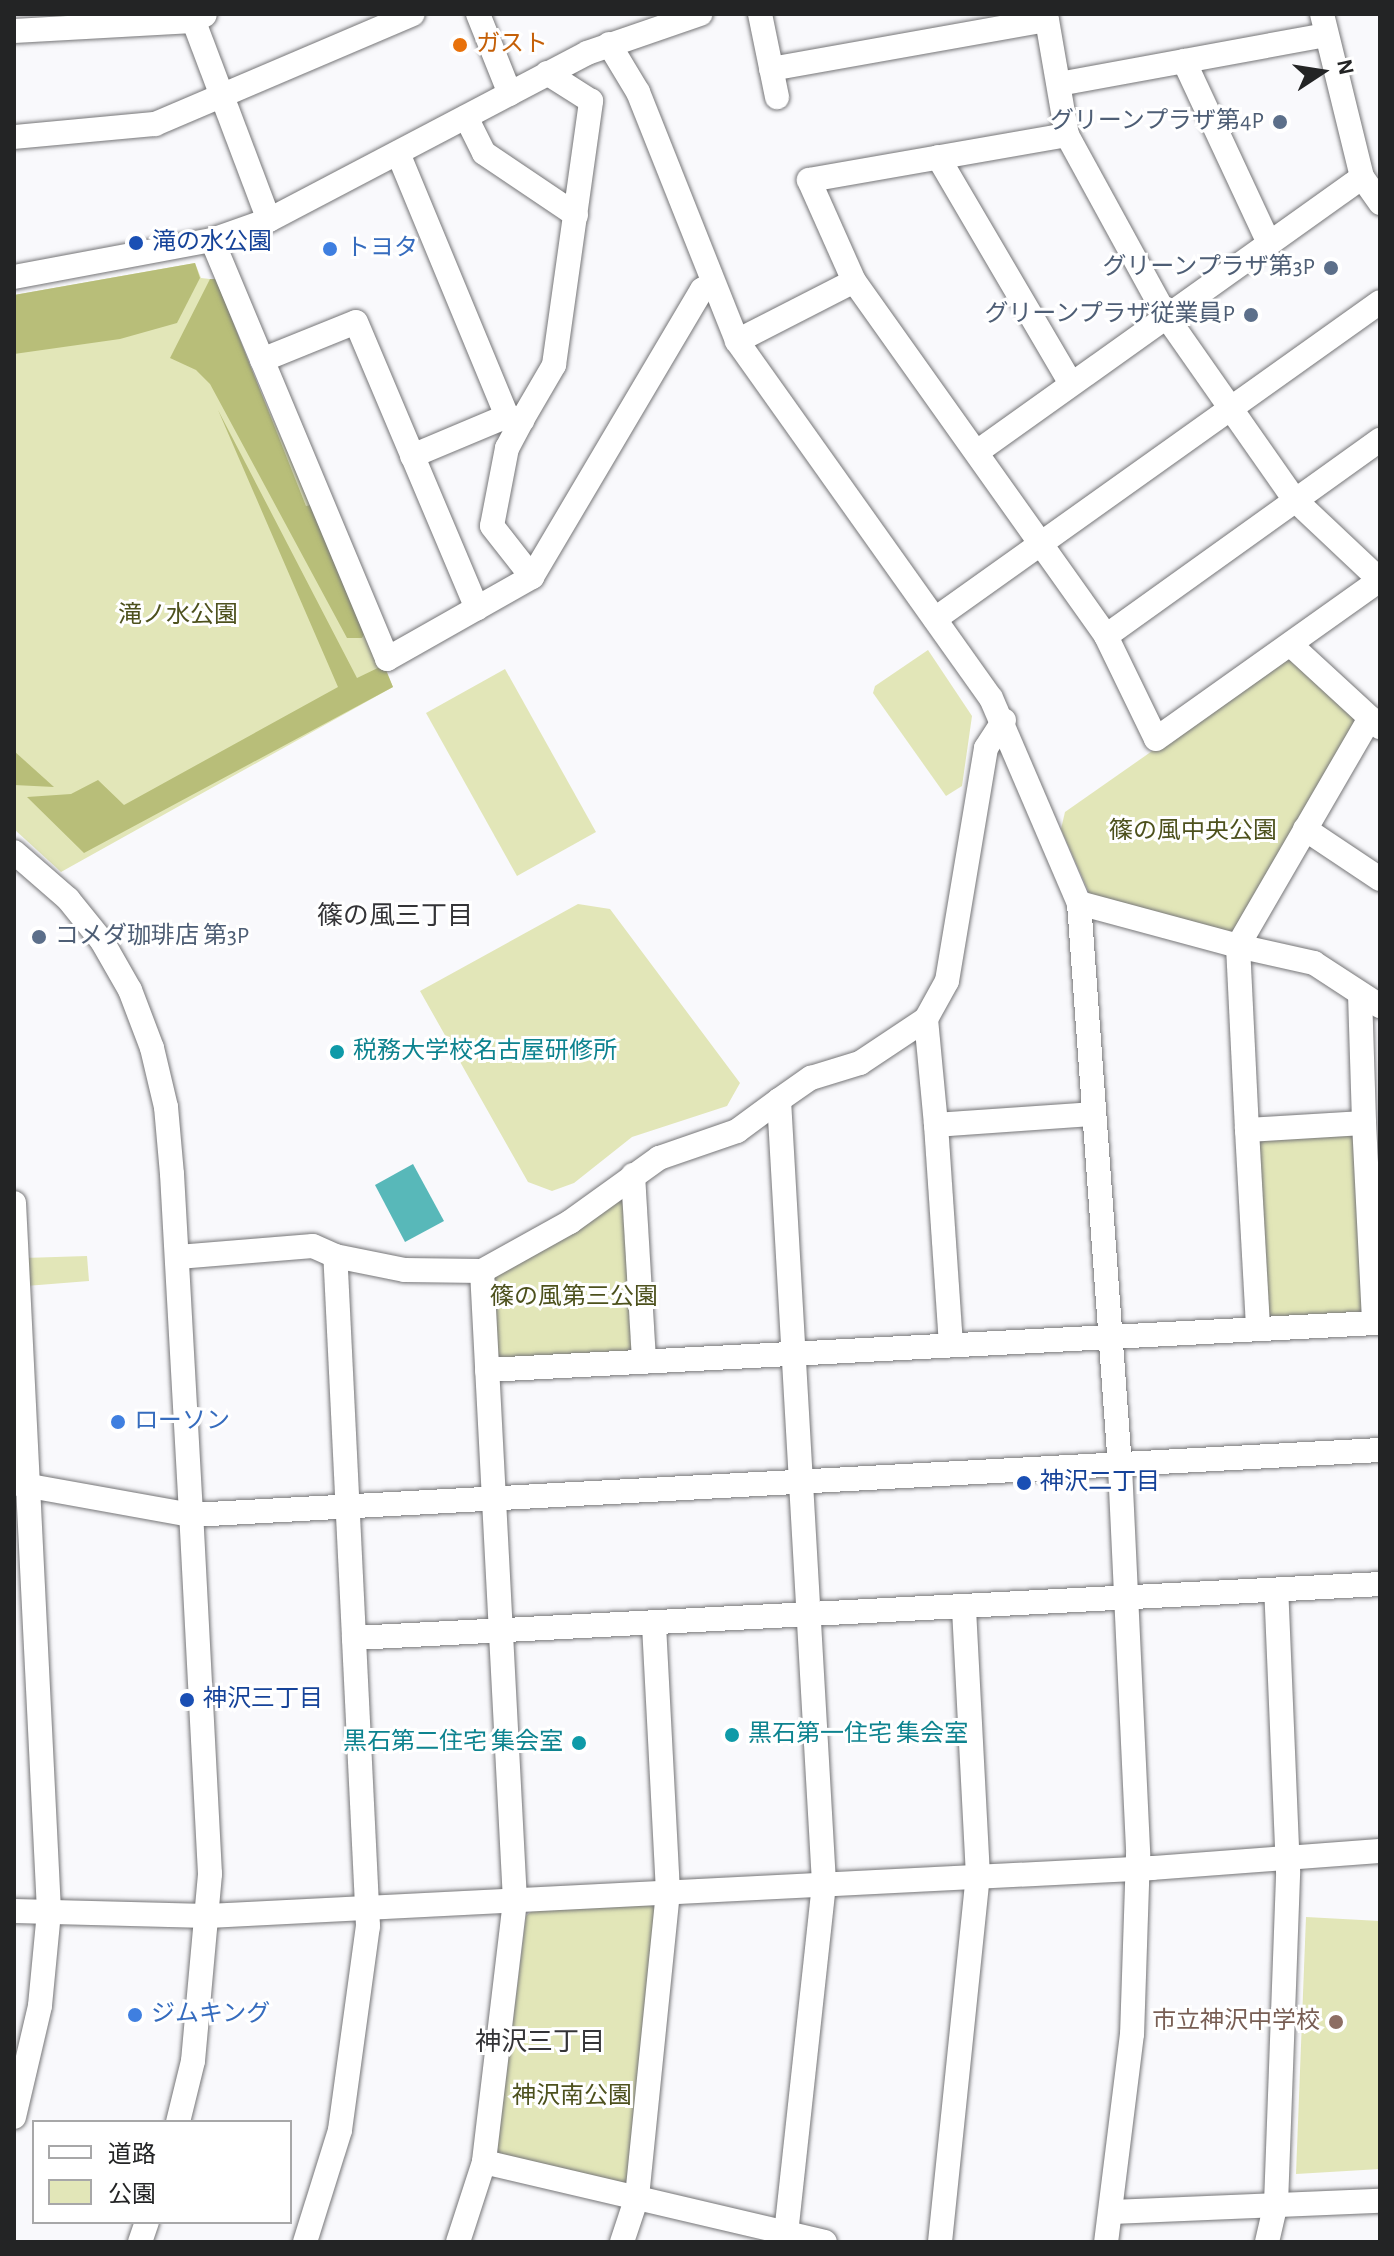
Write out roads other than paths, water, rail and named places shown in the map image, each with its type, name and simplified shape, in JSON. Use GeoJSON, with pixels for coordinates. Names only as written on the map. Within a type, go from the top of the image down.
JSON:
{"type":"FeatureCollection","features":[{"type":"Feature","properties":{"kind":"street"},"geometry":{"type":"LineString","coordinates":[[14,137],[155,124],[222,100],[413,14]]}},
{"type":"Feature","properties":{"kind":"street"},"geometry":{"type":"LineString","coordinates":[[478,14],[510,94]]}},
{"type":"Feature","properties":{"kind":"street"},"geometry":{"type":"LineString","coordinates":[[14,277],[212,240],[269,220],[547,73],[676,18],[700,14]]}},
{"type":"Feature","properties":{"kind":"street"},"geometry":{"type":"LineString","coordinates":[[760,14],[777,97]]}},
{"type":"Feature","properties":{"kind":"street"},"geometry":{"type":"LineString","coordinates":[[14,31],[197,16],[222,100],[269,220]]}},
{"type":"Feature","properties":{"kind":"street"},"geometry":{"type":"LineString","coordinates":[[771,69],[1047,17],[1067,135],[1166,316],[1295,500],[1380,580],[1292,646],[1156,739],[1106,636],[854,281],[809,180],[1067,135]]}},
{"type":"Feature","properties":{"kind":"street"},"geometry":{"type":"LineString","coordinates":[[1059,84],[1184,61],[1324,25],[1362,177],[1380,203]]}},
{"type":"Feature","properties":{"kind":"street"},"geometry":{"type":"LineString","coordinates":[[609,44],[638,92],[737,341],[1004,720],[1079,903],[1120,1467],[1138,1869],[1132,2034],[1106,2242]]}},
{"type":"Feature","properties":{"kind":"street"},"geometry":{"type":"LineString","coordinates":[[1184,61],[1269,243]]}},
{"type":"Feature","properties":{"kind":"street"},"geometry":{"type":"LineString","coordinates":[[532,577],[492,526],[515,418],[554,365],[591,101],[547,73]]}},
{"type":"Feature","properties":{"kind":"street"},"geometry":{"type":"LineString","coordinates":[[466,117],[484,153],[576,215]]}},
{"type":"Feature","properties":{"kind":"street"},"geometry":{"type":"LineString","coordinates":[[398,153],[515,418]]}},
{"type":"Feature","properties":{"kind":"street"},"geometry":{"type":"LineString","coordinates":[[938,157],[1071,384]]}},
{"type":"Feature","properties":{"kind":"street"},"geometry":{"type":"LineString","coordinates":[[977,452],[1362,177]]}},
{"type":"Feature","properties":{"kind":"street"},"geometry":{"type":"LineString","coordinates":[[212,240],[387,659],[532,577],[702,290],[712,283]]}},
{"type":"Feature","properties":{"kind":"street"},"geometry":{"type":"LineString","coordinates":[[737,341],[854,281]]}},
{"type":"Feature","properties":{"kind":"street"},"geometry":{"type":"LineString","coordinates":[[935,619],[1380,302]]}},
{"type":"Feature","properties":{"kind":"street"},"geometry":{"type":"LineString","coordinates":[[262,360],[356,322],[477,609]]}},
{"type":"Feature","properties":{"kind":"street"},"geometry":{"type":"LineString","coordinates":[[412,456],[515,418]]}},
{"type":"Feature","properties":{"kind":"street"},"geometry":{"type":"LineString","coordinates":[[1106,636],[1380,440]]}},
{"type":"Feature","properties":{"kind":"street"},"geometry":{"type":"LineString","coordinates":[[1258,1328],[1238,946],[1305,829],[1375,722],[1292,646]]}},
{"type":"Feature","properties":{"kind":"street"},"geometry":{"type":"LineString","coordinates":[[178,1257],[313,1246],[335,1256],[405,1270],[482,1271],[543,1239],[659,1158],[737,1131],[811,1078],[860,1063],[926,1019],[947,981],[986,748],[1004,720]]}},
{"type":"Feature","properties":{"kind":"street"},"geometry":{"type":"LineString","coordinates":[[1305,829],[1380,879]]}},
{"type":"Feature","properties":{"kind":"street"},"geometry":{"type":"LineString","coordinates":[[14,852],[68,899],[102,941],[130,990],[166,1107],[178,1257],[210,1846],[208,1916],[193,2061],[178,2120]]}},
{"type":"Feature","properties":{"kind":"street"},"geometry":{"type":"LineString","coordinates":[[487,1370],[1377,1323],[1364,1123],[1370,1000],[1314,963],[1079,903]]}},
{"type":"Feature","properties":{"kind":"street"},"geometry":{"type":"LineString","coordinates":[[926,1019],[951,1345]]}},
{"type":"Feature","properties":{"kind":"street"},"geometry":{"type":"LineString","coordinates":[[779,1100],[824,1884],[787,2238]]}},
{"type":"Feature","properties":{"kind":"street"},"geometry":{"type":"LineString","coordinates":[[936,1125],[1094,1114]]}},
{"type":"Feature","properties":{"kind":"street"},"geometry":{"type":"LineString","coordinates":[[1247,1130],[1364,1123]]}},
{"type":"Feature","properties":{"kind":"street"},"geometry":{"type":"LineString","coordinates":[[633,1175],[644,1362]]}},
{"type":"Feature","properties":{"kind":"street"},"geometry":{"type":"LineString","coordinates":[[14,1203],[25,1594],[49,1912],[40,2006],[14,2117]]}},
{"type":"Feature","properties":{"kind":"street"},"geometry":{"type":"LineString","coordinates":[[305,2242],[340,2130],[369,1907],[335,1256]]}},
{"type":"Feature","properties":{"kind":"street"},"geometry":{"type":"LineString","coordinates":[[458,2242],[484,2162],[515,1901],[482,1271]]}},
{"type":"Feature","properties":{"kind":"street"},"geometry":{"type":"LineString","coordinates":[[22,1485],[191,1515],[1120,1467],[1380,1450]]}},
{"type":"Feature","properties":{"kind":"street"},"geometry":{"type":"LineString","coordinates":[[354,1638],[1380,1584]]}},
{"type":"Feature","properties":{"kind":"street"},"geometry":{"type":"LineString","coordinates":[[1267,2242],[1276,2204],[1288,1858],[1276,1590]]}},
{"type":"Feature","properties":{"kind":"street"},"geometry":{"type":"LineString","coordinates":[[940,2242],[978,1876],[964,1606]]}},
{"type":"Feature","properties":{"kind":"street"},"geometry":{"type":"LineString","coordinates":[[622,2242],[637,2197],[668,1892],[654,1622]]}},
{"type":"Feature","properties":{"kind":"street"},"geometry":{"type":"LineString","coordinates":[[14,1911],[208,1916],[1138,1869],[1380,1851]]}},
{"type":"Feature","properties":{"kind":"street"},"geometry":{"type":"LineString","coordinates":[[484,2162],[637,2197],[787,2238],[825,2242]]}},
{"type":"Feature","properties":{"kind":"street"},"geometry":{"type":"LineString","coordinates":[[1112,2212],[1380,2201]]}},
{"type":"Feature","properties":{"kind":"water"},"geometry":{"type":"Polygon","coordinates":[[[413,1164],[444,1221],[405,1242],[375,1185],[413,1164]]]}},
{"type":"Feature","properties":{"kind":"place","name":"ガスト"},"geometry":{"type":"Point","coordinates":[460,45]}},
{"type":"Feature","properties":{"kind":"place","name":"グリーンプラザ第4P"},"geometry":{"type":"Point","coordinates":[1280,122]}},
{"type":"Feature","properties":{"kind":"place","name":"滝の水公園"},"geometry":{"type":"Point","coordinates":[136,243]}},
{"type":"Feature","properties":{"kind":"place","name":"トヨタ"},"geometry":{"type":"Point","coordinates":[330,249]}},
{"type":"Feature","properties":{"kind":"place","name":"グリーンプラザ第3P"},"geometry":{"type":"Point","coordinates":[1331,268]}},
{"type":"Feature","properties":{"kind":"place","name":"グリーンプラザ従業員P"},"geometry":{"type":"Point","coordinates":[1251,315]}},
{"type":"Feature","properties":{"kind":"place","name":"コメダ珈琲店 第3P"},"geometry":{"type":"Point","coordinates":[39,937]}},
{"type":"Feature","properties":{"kind":"place","name":"税務大学校名古屋研修所"},"geometry":{"type":"Point","coordinates":[337,1052]}},
{"type":"Feature","properties":{"kind":"place","name":"ローソン"},"geometry":{"type":"Point","coordinates":[118,1422]}},
{"type":"Feature","properties":{"kind":"place","name":"神沢二丁目"},"geometry":{"type":"Point","coordinates":[1024,1483]}},
{"type":"Feature","properties":{"kind":"place","name":"神沢三丁目"},"geometry":{"type":"Point","coordinates":[187,1700]}},
{"type":"Feature","properties":{"kind":"place","name":"黒石第一住宅 集会室"},"geometry":{"type":"Point","coordinates":[732,1735]}},
{"type":"Feature","properties":{"kind":"place","name":"黒石第二住宅 集会室"},"geometry":{"type":"Point","coordinates":[579,1743]}},
{"type":"Feature","properties":{"kind":"place","name":"ジムキング"},"geometry":{"type":"Point","coordinates":[135,2015]}},
{"type":"Feature","properties":{"kind":"place","name":"市立神沢中学校"},"geometry":{"type":"Point","coordinates":[1336,2022]}},
{"type":"Feature","properties":{"kind":"district","name":"篠の風三丁目"},"geometry":{"type":"Point","coordinates":[395,917]}},
{"type":"Feature","properties":{"kind":"district","name":"神沢三丁目"},"geometry":{"type":"Point","coordinates":[540,2043]}},
{"type":"Feature","properties":{"kind":"park label","name":"滝ノ水公園"},"geometry":{"type":"Point","coordinates":[178,616]}},
{"type":"Feature","properties":{"kind":"park label","name":"篠の風中央公園"},"geometry":{"type":"Point","coordinates":[1193,832]}},
{"type":"Feature","properties":{"kind":"park label","name":"篠の風第三公園"},"geometry":{"type":"Point","coordinates":[574,1298]}},
{"type":"Feature","properties":{"kind":"park label","name":"神沢南公園"},"geometry":{"type":"Point","coordinates":[572,2097]}}]}
